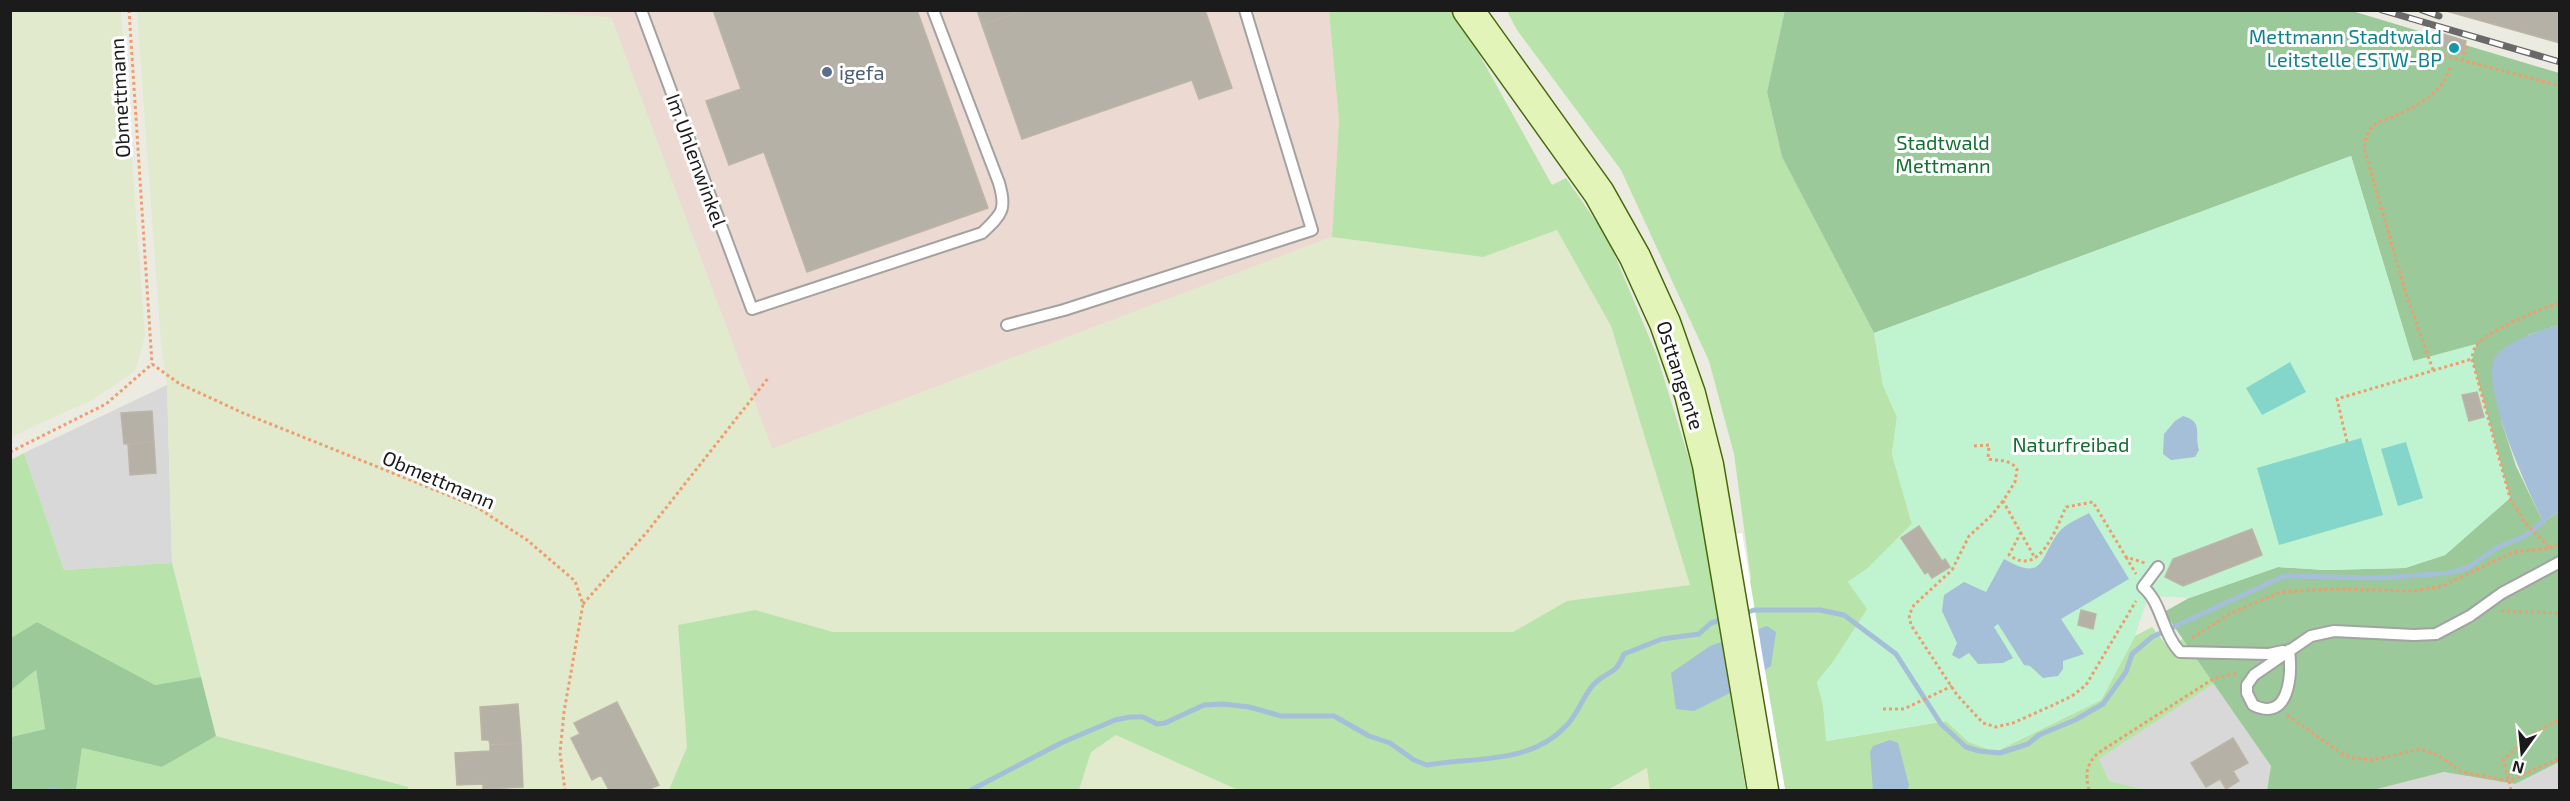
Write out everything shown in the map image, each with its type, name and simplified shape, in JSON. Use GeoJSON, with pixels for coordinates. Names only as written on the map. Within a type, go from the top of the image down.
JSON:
{"type":"FeatureCollection","features":[{"type":"Feature","properties":{"kind":"main road","name":"Osttangente"},"geometry":{"type":"LineString","coordinates":[[1468,10],[1586,173],[1612,214],[1646,279],[1668,332],[1690,394],[1703,441],[1763,790]]}},
{"type":"Feature","properties":{"kind":"lane","name":"Im Uhlenwinkel"},"geometry":{"type":"LineString","coordinates":[[641,10],[752,309],[982,233],[999,217],[1005,203],[999,183],[933,10]]}},
{"type":"Feature","properties":{"kind":"lane"},"geometry":{"type":"LineString","coordinates":[[1007,325],[1064,310],[1312,230],[1245,10]]}},
{"type":"Feature","properties":{"kind":"lane"},"geometry":{"type":"LineString","coordinates":[[2289,650],[2290,670],[2286,695],[2281,704],[2275,708],[2256,707],[2249,700],[2247,688],[2254,675],[2289,650],[2311,636],[2334,631],[2429,635],[2458,623],[2502,593],[2559,562]]}},
{"type":"Feature","properties":{"kind":"lane"},"geometry":{"type":"LineString","coordinates":[[2158,567],[2143,587],[2154,596],[2161,621],[2174,643],[2184,654],[2269,654],[2289,650]]}},
{"type":"Feature","properties":{"kind":"path","name":"Obmettmann"},"geometry":{"type":"LineString","coordinates":[[129,10],[152,364],[180,384],[243,413],[475,506],[527,540],[575,581],[583,604]]}},
{"type":"Feature","properties":{"kind":"path"},"geometry":{"type":"LineString","coordinates":[[2462,60],[2466,44]]}},
{"type":"Feature","properties":{"kind":"path"},"geometry":{"type":"LineString","coordinates":[[2420,49],[2559,86]]}},
{"type":"Feature","properties":{"kind":"path"},"geometry":{"type":"LineString","coordinates":[[2433,370],[2407,297],[2364,148],[2367,135],[2375,124],[2411,109],[2433,93],[2444,82],[2450,67]]}},
{"type":"Feature","properties":{"kind":"path"},"geometry":{"type":"LineString","coordinates":[[2550,548],[2525,523],[2508,490],[2472,358],[2473,351],[2482,339],[2547,306],[2559,303]]}},
{"type":"Feature","properties":{"kind":"path"},"geometry":{"type":"LineString","coordinates":[[2347,442],[2337,399],[2472,358]]}},
{"type":"Feature","properties":{"kind":"path"},"geometry":{"type":"LineString","coordinates":[[10,452],[106,404],[152,364]]}},
{"type":"Feature","properties":{"kind":"path"},"geometry":{"type":"LineString","coordinates":[[565,790],[560,753],[564,712],[583,604],[647,532],[769,377]]}},
{"type":"Feature","properties":{"kind":"path"},"geometry":{"type":"LineString","coordinates":[[1974,446],[1989,445],[1989,459],[2011,463],[2017,469],[2015,482],[1991,516],[1969,536],[1952,570],[1914,605],[1909,615],[1911,625],[1976,717],[1983,723],[1996,727],[2013,723],[2072,696],[2086,685],[2143,587],[2093,502],[2066,507],[2045,550],[2027,562],[2009,555],[2021,532]]}},
{"type":"Feature","properties":{"kind":"path"},"geometry":{"type":"LineString","coordinates":[[2003,501],[2035,558]]}},
{"type":"Feature","properties":{"kind":"path"},"geometry":{"type":"LineString","coordinates":[[2174,643],[2231,613],[2281,592],[2333,589],[2414,591],[2442,586],[2514,552],[2550,548],[2559,543]]}},
{"type":"Feature","properties":{"kind":"path"},"geometry":{"type":"LineString","coordinates":[[2126,557],[2158,567]]}},
{"type":"Feature","properties":{"kind":"path"},"geometry":{"type":"LineString","coordinates":[[2482,607],[2496,611],[2559,613]]}},
{"type":"Feature","properties":{"kind":"path"},"geometry":{"type":"LineString","coordinates":[[2089,790],[2086,771],[2098,753],[2212,679],[2235,673],[2254,675]]}},
{"type":"Feature","properties":{"kind":"path"},"geometry":{"type":"LineString","coordinates":[[1883,709],[1898,710],[1911,706],[1952,686]]}},
{"type":"Feature","properties":{"kind":"path"},"geometry":{"type":"LineString","coordinates":[[2275,708],[2341,753],[2353,758],[2373,760],[2420,748],[2438,755],[2462,772],[2509,781],[2559,758]]}},
{"type":"Feature","properties":{"kind":"path"},"geometry":{"type":"LineString","coordinates":[[2511,790],[2503,760],[2527,738],[2559,719]]}},
{"type":"Feature","properties":{"kind":"shaded area"},"geometry":{"type":"Polygon","coordinates":[[[496,11],[1329,11],[1339,121],[1332,237],[772,449],[611,18],[496,11]]]}},
{"type":"Feature","properties":{"kind":"shaded area"},"geometry":{"type":"Polygon","coordinates":[[[2559,325],[2559,512],[2543,522],[2517,463],[2498,411],[2492,367],[2497,354],[2510,344],[2559,325]]]}},
{"type":"Feature","properties":{"kind":"shaded area"},"geometry":{"type":"Polygon","coordinates":[[[2290,362],[2306,392],[2262,415],[2246,388],[2290,362]]]}},
{"type":"Feature","properties":{"kind":"shaded area"},"geometry":{"type":"Polygon","coordinates":[[[167,385],[172,563],[64,570],[24,453],[167,385]]]}},
{"type":"Feature","properties":{"kind":"shaded area"},"geometry":{"type":"Polygon","coordinates":[[[2183,416],[2190,418],[2196,425],[2199,450],[2195,457],[2171,460],[2163,454],[2164,434],[2175,421],[2183,416]]]}},
{"type":"Feature","properties":{"kind":"shaded area"},"geometry":{"type":"Polygon","coordinates":[[[2361,438],[2383,515],[2279,545],[2257,468],[2361,438]]]}},
{"type":"Feature","properties":{"kind":"shaded area"},"geometry":{"type":"Polygon","coordinates":[[[2406,442],[2423,498],[2398,506],[2381,449],[2406,442]]]}},
{"type":"Feature","properties":{"kind":"shaded area"},"geometry":{"type":"Polygon","coordinates":[[[2089,513],[2129,579],[2061,619],[2084,654],[2063,661],[2063,669],[2058,676],[2043,678],[2030,666],[2024,665],[1998,624],[1994,627],[2013,658],[2003,663],[1978,664],[1969,653],[1959,659],[1952,655],[1957,643],[1942,611],[1944,595],[1964,582],[1986,592],[2004,559],[2017,566],[2034,568],[2043,559],[2061,530],[2089,513]]]}},
{"type":"Feature","properties":{"kind":"shaded area"},"geometry":{"type":"Polygon","coordinates":[[[1767,626],[1776,632],[1771,666],[1730,693],[1694,711],[1676,709],[1671,673],[1710,646],[1767,626]]]}},
{"type":"Feature","properties":{"kind":"shaded area"},"geometry":{"type":"Polygon","coordinates":[[[2215,683],[2271,766],[2267,790],[2147,790],[2109,781],[2099,759],[2215,683]]]}},
{"type":"Feature","properties":{"kind":"shaded area"},"geometry":{"type":"Polygon","coordinates":[[[1890,740],[1898,743],[1909,785],[1907,790],[1873,790],[1870,752],[1873,746],[1890,740]]]}},
{"type":"Feature","properties":{"kind":"shaded area"},"geometry":{"type":"Polygon","coordinates":[[[2559,762],[2559,790],[2373,790],[2444,772],[2515,784],[2559,762]]]}},
{"type":"Feature","properties":{"kind":"green space"},"geometry":{"type":"Polygon","coordinates":[[[11,10],[121,11],[145,336],[135,371],[94,399],[11,437],[11,10]]]}},
{"type":"Feature","properties":{"kind":"green space"},"geometry":{"type":"Polygon","coordinates":[[[496,10],[611,17],[772,449],[1332,237],[1483,257],[1557,230],[1611,326],[1690,585],[1567,601],[1513,632],[833,632],[755,610],[678,625],[687,747],[669,790],[408,790],[408,787],[216,736],[172,563],[167,385],[161,344],[137,11],[496,10]]]}},
{"type":"Feature","properties":{"kind":"green space","name":"Stadtwald Mettmann"},"geometry":{"type":"Polygon","coordinates":[[[1785,10],[2352,11],[2559,73],[2559,325],[2528,335],[2501,420],[2516,466],[2543,522],[2559,512],[2559,762],[2515,784],[2444,772],[2373,790],[2267,790],[2271,766],[2164,612],[2189,598],[2278,567],[2326,570],[2405,568],[2445,555],[2510,498],[2472,359],[2476,345],[2413,361],[2351,156],[1874,333],[1782,157],[1767,92],[1785,10]]]}},
{"type":"Feature","properties":{"kind":"green space"},"geometry":{"type":"Polygon","coordinates":[[[1329,11],[1455,11],[1552,185],[1566,178],[1608,239],[1657,356],[1694,475],[1715,596],[1751,580],[1734,454],[1709,361],[1621,170],[1517,30],[1507,11],[1785,11],[1767,92],[1782,157],[1874,333],[1883,385],[1897,417],[1892,454],[1912,524],[1868,568],[1848,582],[1868,609],[1817,682],[1823,704],[1827,741],[1946,721],[1969,742],[1995,752],[2101,700],[2135,636],[2152,627],[2167,646],[2183,639],[2215,683],[2099,759],[2109,781],[2147,790],[1785,790],[1771,706],[1735,724],[1746,790],[1650,790],[1647,768],[1608,790],[1238,790],[1116,735],[1091,752],[1079,790],[669,790],[687,747],[678,625],[755,610],[833,632],[1513,632],[1567,601],[1690,585],[1611,326],[1557,230],[1483,257],[1332,237],[1339,121],[1329,11]]]}},
{"type":"Feature","properties":{"kind":"green space","name":"Naturfreibad"},"geometry":{"type":"Polygon","coordinates":[[[2351,156],[2413,361],[2476,344],[2472,359],[2510,498],[2445,555],[2405,568],[2326,570],[2278,567],[2189,598],[2153,596],[2147,600],[2135,636],[2101,700],[1995,752],[1969,742],[1946,721],[1826,741],[1823,704],[1817,682],[1833,662],[1867,609],[1848,582],[1868,568],[1912,524],[1892,454],[1897,417],[1883,385],[1874,333],[2351,156]]]}},
{"type":"Feature","properties":{"kind":"green space"},"geometry":{"type":"Polygon","coordinates":[[[24,453],[64,570],[172,563],[201,677],[155,685],[37,622],[11,638],[11,460],[24,453]]]}},
{"type":"Feature","properties":{"kind":"green space"},"geometry":{"type":"Polygon","coordinates":[[[37,622],[155,685],[201,677],[216,736],[162,767],[82,748],[76,790],[11,790],[11,737],[45,729],[36,670],[11,690],[11,638],[37,622]]]}},
{"type":"Feature","properties":{"kind":"green space"},"geometry":{"type":"Polygon","coordinates":[[[36,670],[45,729],[11,737],[10,690],[36,670]]]}},
{"type":"Feature","properties":{"kind":"green space"},"geometry":{"type":"Polygon","coordinates":[[[1116,735],[1238,790],[1079,790],[1091,752],[1116,735]]]}},
{"type":"Feature","properties":{"kind":"green space"},"geometry":{"type":"Polygon","coordinates":[[[216,736],[408,787],[408,790],[76,790],[82,748],[162,767],[216,736]]]}},
{"type":"Feature","properties":{"kind":"green space"},"geometry":{"type":"Polygon","coordinates":[[[1648,768],[1650,790],[1610,790],[1648,768]]]}},
{"type":"Feature","properties":{"kind":"pier"},"geometry":{"type":"Polygon","coordinates":[[[1742,533],[1785,790],[1746,790],[1705,540],[1742,533]]]}},
{"type":"Feature","properties":{"kind":"building"},"geometry":{"type":"Polygon","coordinates":[[[713,10],[917,10],[988,208],[807,272],[764,152],[729,165],[706,101],[741,89],[713,10]]]}},
{"type":"Feature","properties":{"kind":"building"},"geometry":{"type":"Polygon","coordinates":[[[977,10],[1023,10],[982,25],[977,10]]]}},
{"type":"Feature","properties":{"kind":"building"},"geometry":{"type":"Polygon","coordinates":[[[1023,10],[1205,10],[1232,88],[1199,99],[1192,80],[1022,139],[982,25],[1023,10]]]}},
{"type":"Feature","properties":{"kind":"building"},"geometry":{"type":"Polygon","coordinates":[[[2446,10],[2558,10],[2560,43],[2446,11],[2446,10]]]}},
{"type":"Feature","properties":{"kind":"building","name":"Mettmann Stadtwald Leitstelle ESTW-BP"},"geometry":{"type":"Polygon","coordinates":[[[2429,33],[2439,36],[2440,33],[2466,41],[2463,53],[2426,43],[2429,33]]]}},
{"type":"Feature","properties":{"kind":"building"},"geometry":{"type":"Polygon","coordinates":[[[2477,392],[2484,417],[2469,421],[2462,395],[2477,392]]]}},
{"type":"Feature","properties":{"kind":"building"},"geometry":{"type":"Polygon","coordinates":[[[152,411],[154,442],[124,444],[121,413],[152,411]]]}},
{"type":"Feature","properties":{"kind":"building"},"geometry":{"type":"Polygon","coordinates":[[[154,442],[156,473],[130,475],[128,444],[154,442]]]}},
{"type":"Feature","properties":{"kind":"building"},"geometry":{"type":"Polygon","coordinates":[[[1919,526],[1942,561],[1945,559],[1950,567],[1932,578],[1928,572],[1925,574],[1901,538],[1919,526]]]}},
{"type":"Feature","properties":{"kind":"building"},"geometry":{"type":"Polygon","coordinates":[[[2252,529],[2262,555],[2183,586],[2165,577],[2173,559],[2252,529]]]}},
{"type":"Feature","properties":{"kind":"building"},"geometry":{"type":"Polygon","coordinates":[[[2081,610],[2096,614],[2093,629],[2078,625],[2081,610]]]}},
{"type":"Feature","properties":{"kind":"building"},"geometry":{"type":"Polygon","coordinates":[[[617,702],[659,785],[647,790],[609,790],[601,775],[592,780],[571,738],[580,734],[574,723],[617,702]]]}},
{"type":"Feature","properties":{"kind":"building"},"geometry":{"type":"Polygon","coordinates":[[[518,704],[521,743],[490,745],[489,740],[482,740],[480,707],[518,704]]]}},
{"type":"Feature","properties":{"kind":"building"},"geometry":{"type":"Polygon","coordinates":[[[2233,738],[2248,763],[2233,771],[2239,781],[2226,789],[2220,779],[2206,787],[2191,763],[2233,738]]]}},
{"type":"Feature","properties":{"kind":"building"},"geometry":{"type":"Polygon","coordinates":[[[521,743],[523,787],[483,789],[483,784],[457,785],[455,753],[490,751],[490,745],[521,743]]]}},
{"type":"Feature","properties":{"kind":"waterway"},"geometry":{"type":"LineString","coordinates":[[1742,614],[1754,610],[1820,610],[1844,615],[1896,654],[1941,724],[1966,747],[2000,753],[2028,744],[2039,735],[2075,720],[2103,704],[2126,672],[2132,654],[2152,637],[2284,576],[2380,578],[2449,573],[2469,567],[2498,547],[2523,537],[2543,522],[2546,517]]}},
{"type":"Feature","properties":{"kind":"waterway"},"geometry":{"type":"LineString","coordinates":[[971,790],[1061,743],[1115,720],[1143,717],[1157,724],[1165,723],[1204,705],[1223,704],[1249,707],[1281,716],[1334,716],[1369,736],[1390,743],[1414,760],[1427,765],[1518,753],[1551,739],[1565,727],[1593,685],[1614,670],[1624,654],[1662,639],[1699,634],[1711,623],[1724,619]]}},
{"type":"Feature","properties":{"kind":"waterway"},"geometry":{"type":"LineString","coordinates":[[51,790],[56,790]]}},
{"type":"Feature","properties":{"kind":"railway"},"geometry":{"type":"LineString","coordinates":[[2382,10],[2560,62]]}},
{"type":"Feature","properties":{"kind":"railway"},"geometry":{"type":"LineString","coordinates":[[2422,10],[2439,16]]}},
{"type":"Feature","properties":{"kind":"place","name":"Mettmann Stadtwald Leitstelle ESTW-BP"},"geometry":{"type":"Point","coordinates":[2454,48]}},
{"type":"Feature","properties":{"kind":"place","name":"igefa"},"geometry":{"type":"Point","coordinates":[827,72]}}]}
